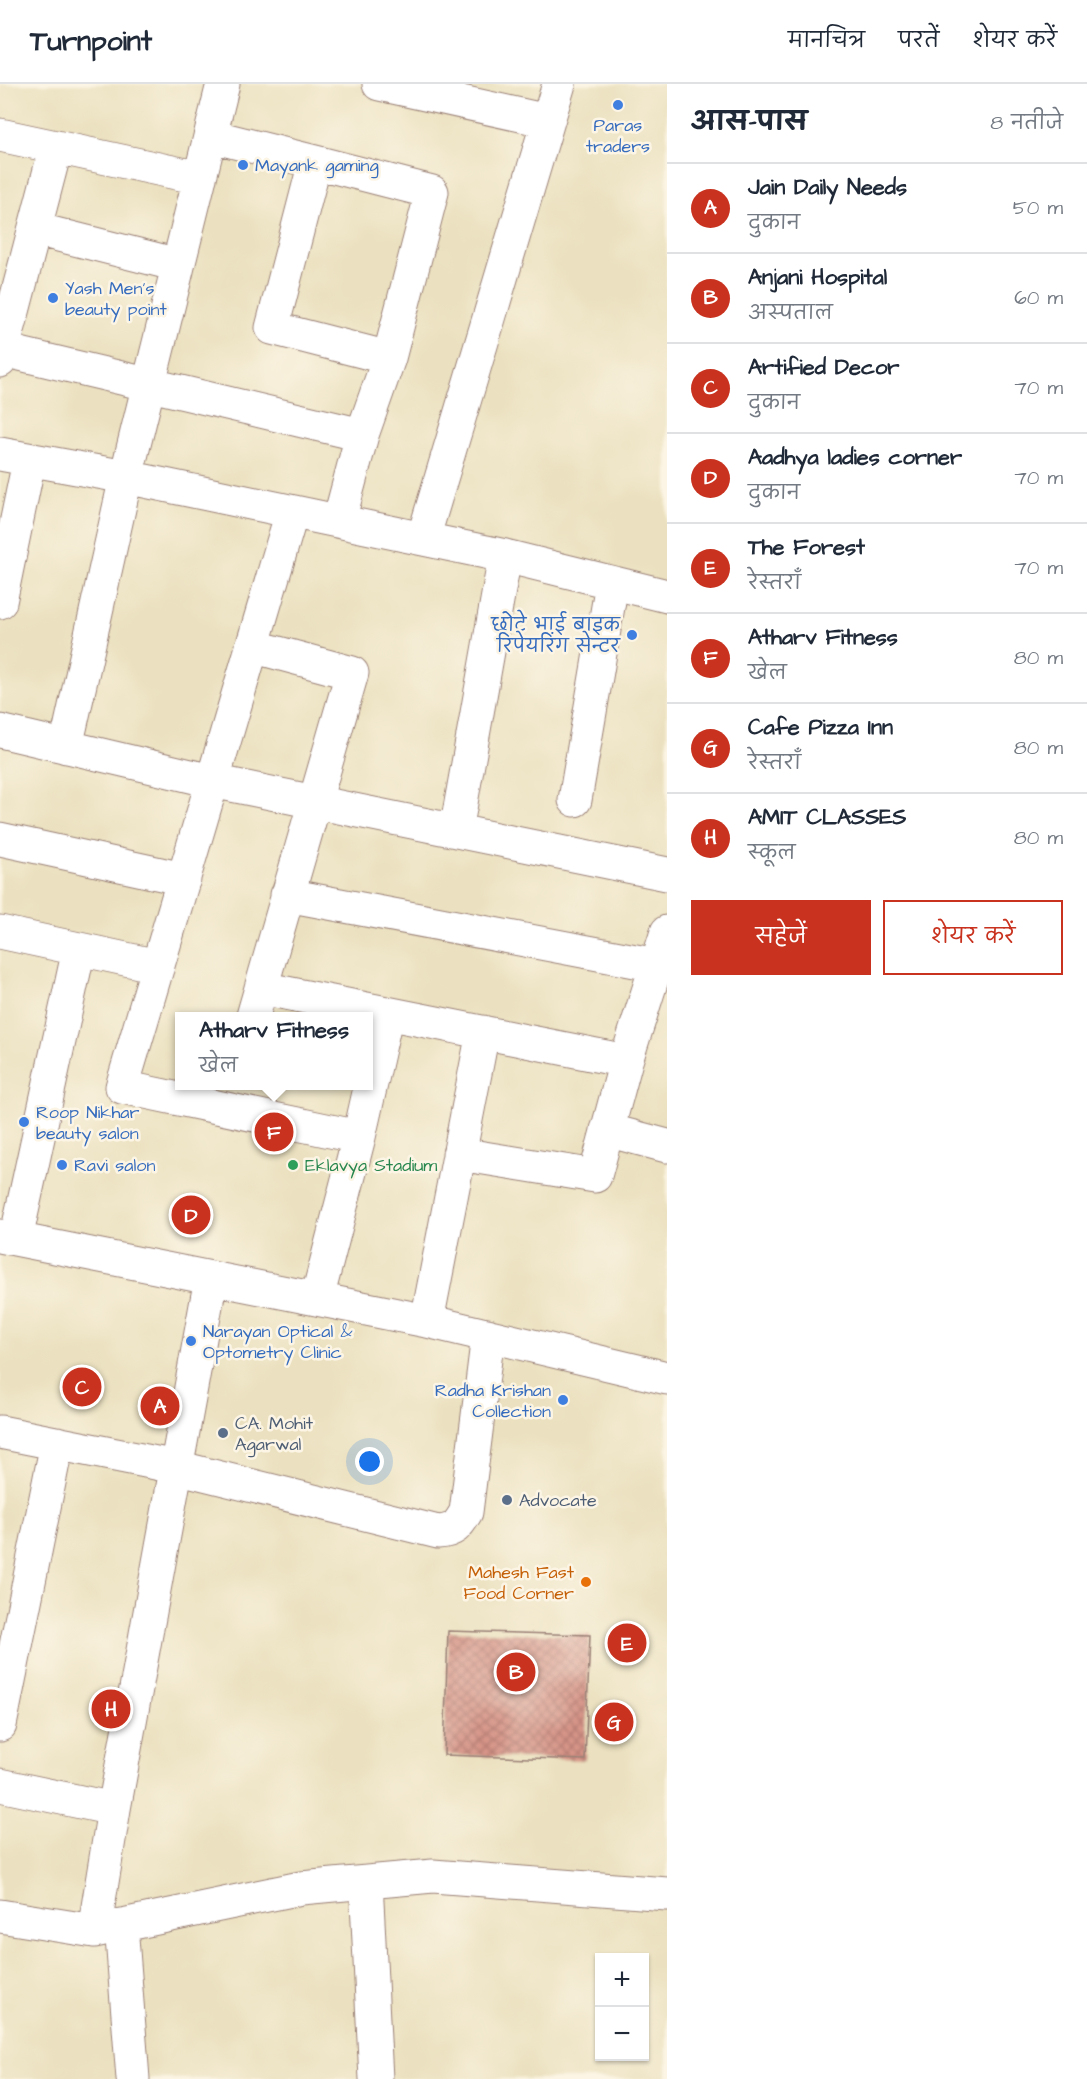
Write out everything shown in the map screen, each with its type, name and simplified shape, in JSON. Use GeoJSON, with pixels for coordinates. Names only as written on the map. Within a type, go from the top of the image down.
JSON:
{"type":"FeatureCollection","features":[{"type":"Feature","properties":{"kind":"street"},"geometry":{"type":"LineString","coordinates":[[66,747],[126,477],[223,84]]}},
{"type":"Feature","properties":{"kind":"street"},"geometry":{"type":"LineString","coordinates":[[379,84],[436,90],[548,121]]}},
{"type":"Feature","properties":{"kind":"street"},"geometry":{"type":"LineString","coordinates":[[423,539],[559,84]]}},
{"type":"Feature","properties":{"kind":"street"},"geometry":{"type":"LineString","coordinates":[[0,135],[200,177]]}},
{"type":"Feature","properties":{"kind":"street"},"geometry":{"type":"LineString","coordinates":[[211,136],[432,192],[389,358],[362,435],[339,522]]}},
{"type":"Feature","properties":{"kind":"street"},"geometry":{"type":"LineString","coordinates":[[56,147],[2,355],[149,384],[362,435]]}},
{"type":"Feature","properties":{"kind":"street"},"geometry":{"type":"LineString","coordinates":[[315,162],[272,328],[389,358]]}},
{"type":"Feature","properties":{"kind":"street"},"geometry":{"type":"LineString","coordinates":[[35,229],[178,266]]}},
{"type":"Feature","properties":{"kind":"street"},"geometry":{"type":"LineString","coordinates":[[0,599],[14,458],[126,477],[505,556],[667,596]]}},
{"type":"Feature","properties":{"kind":"street"},"geometry":{"type":"LineString","coordinates":[[292,512],[122,1087],[231,1097],[358,1137]]}},
{"type":"Feature","properties":{"kind":"street"},"geometry":{"type":"LineString","coordinates":[[456,831],[505,556]]}},
{"type":"Feature","properties":{"kind":"street"},"geometry":{"type":"LineString","coordinates":[[575,800],[612,582]]}},
{"type":"Feature","properties":{"kind":"street"},"geometry":{"type":"LineString","coordinates":[[252,646],[352,673],[286,895],[257,1002],[387,1013],[626,1061]]}},
{"type":"Feature","properties":{"kind":"street"},"geometry":{"type":"LineString","coordinates":[[0,731],[212,781],[667,874]]}},
{"type":"Feature","properties":{"kind":"street"},"geometry":{"type":"LineString","coordinates":[[0,840],[184,879]]}},
{"type":"Feature","properties":{"kind":"street"},"geometry":{"type":"LineString","coordinates":[[286,895],[662,966]]}},
{"type":"Feature","properties":{"kind":"street"},"geometry":{"type":"LineString","coordinates":[[0,932],[158,966]]}},
{"type":"Feature","properties":{"kind":"street"},"geometry":{"type":"LineString","coordinates":[[459,1154],[595,1176],[626,1061],[662,966],[667,932]]}},
{"type":"Feature","properties":{"kind":"street"},"geometry":{"type":"LineString","coordinates":[[79,949],[8,1237],[427,1321],[667,1378]]}},
{"type":"Feature","properties":{"kind":"street"},"geometry":{"type":"LineString","coordinates":[[373,1073],[387,1013]]}},
{"type":"Feature","properties":{"kind":"street"},"geometry":{"type":"LineString","coordinates":[[427,1321],[483,1032]]}},
{"type":"Feature","properties":{"kind":"street"},"geometry":{"type":"LineString","coordinates":[[316,1299],[369,1090]]}},
{"type":"Feature","properties":{"kind":"street"},"geometry":{"type":"LineString","coordinates":[[607,1131],[667,1146]]}},
{"type":"Feature","properties":{"kind":"street"},"geometry":{"type":"LineString","coordinates":[[133,2079],[108,1928],[114,1809],[211,1278]]}},
{"type":"Feature","properties":{"kind":"street"},"geometry":{"type":"LineString","coordinates":[[0,1432],[176,1467],[438,1532],[451,1531],[459,1525],[466,1512],[488,1335]]}},
{"type":"Feature","properties":{"kind":"street"},"geometry":{"type":"LineString","coordinates":[[0,1725],[57,1443]]}},
{"type":"Feature","properties":{"kind":"street"},"geometry":{"type":"LineString","coordinates":[[0,1785],[114,1809]]}},
{"type":"Feature","properties":{"kind":"street"},"geometry":{"type":"LineString","coordinates":[[0,1916],[108,1928],[301,1888],[434,1876],[667,1894]]}},
{"type":"Feature","properties":{"kind":"street"},"geometry":{"type":"LineString","coordinates":[[366,1882],[376,2079]]}},
{"type":"Feature","properties":{"kind":"building"},"geometry":{"type":"Polygon","coordinates":[[[448,1631],[590,1635],[585,1760],[444,1755],[448,1631]]]}},
{"type":"Feature","properties":{"kind":"place","name":"Paras traders"},"geometry":{"type":"Point","coordinates":[618,105]}},
{"type":"Feature","properties":{"kind":"place","name":"Mayank gaming"},"geometry":{"type":"Point","coordinates":[243,165]}},
{"type":"Feature","properties":{"kind":"place","name":"Yash Men's beauty point"},"geometry":{"type":"Point","coordinates":[53,298]}},
{"type":"Feature","properties":{"kind":"place","name":"छोटे भाई बाइक रिपेयरिंग सेन्टर"},"geometry":{"type":"Point","coordinates":[632,635]}},
{"type":"Feature","properties":{"kind":"place","name":"Roop Nikhar beauty salon"},"geometry":{"type":"Point","coordinates":[24,1122]}},
{"type":"Feature","properties":{"kind":"place","name":"Atharv Fitness"},"geometry":{"type":"Point","coordinates":[274,1132]}},
{"type":"Feature","properties":{"kind":"place","name":"Ravi salon"},"geometry":{"type":"Point","coordinates":[62,1165]}},
{"type":"Feature","properties":{"kind":"place","name":"Eklavya Stadium"},"geometry":{"type":"Point","coordinates":[293,1165]}},
{"type":"Feature","properties":{"kind":"place","name":"Aadhya ladies corner"},"geometry":{"type":"Point","coordinates":[191,1215]}},
{"type":"Feature","properties":{"kind":"place","name":"Narayan Optical & Optometry Clinic"},"geometry":{"type":"Point","coordinates":[191,1341]}},
{"type":"Feature","properties":{"kind":"place","name":"Artified Decor"},"geometry":{"type":"Point","coordinates":[82,1387]}},
{"type":"Feature","properties":{"kind":"place","name":"Radha Krishan Collection"},"geometry":{"type":"Point","coordinates":[563,1400]}},
{"type":"Feature","properties":{"kind":"place","name":"Jain Daily Needs"},"geometry":{"type":"Point","coordinates":[160,1406]}},
{"type":"Feature","properties":{"kind":"place","name":"CA. Mohit Agarwal"},"geometry":{"type":"Point","coordinates":[223,1433]}},
{"type":"Feature","properties":{"kind":"place","name":"Advocate"},"geometry":{"type":"Point","coordinates":[507,1500]}},
{"type":"Feature","properties":{"kind":"place","name":"Mahesh Fast Food Corner"},"geometry":{"type":"Point","coordinates":[586,1582]}},
{"type":"Feature","properties":{"kind":"place","name":"The Forest"},"geometry":{"type":"Point","coordinates":[627,1643]}},
{"type":"Feature","properties":{"kind":"place","name":"Anjani Hospital"},"geometry":{"type":"Point","coordinates":[516,1672]}},
{"type":"Feature","properties":{"kind":"place","name":"AMIT CLASSES"},"geometry":{"type":"Point","coordinates":[111,1709]}},
{"type":"Feature","properties":{"kind":"place","name":"Cafe Pizza Inn"},"geometry":{"type":"Point","coordinates":[614,1722]}}]}
